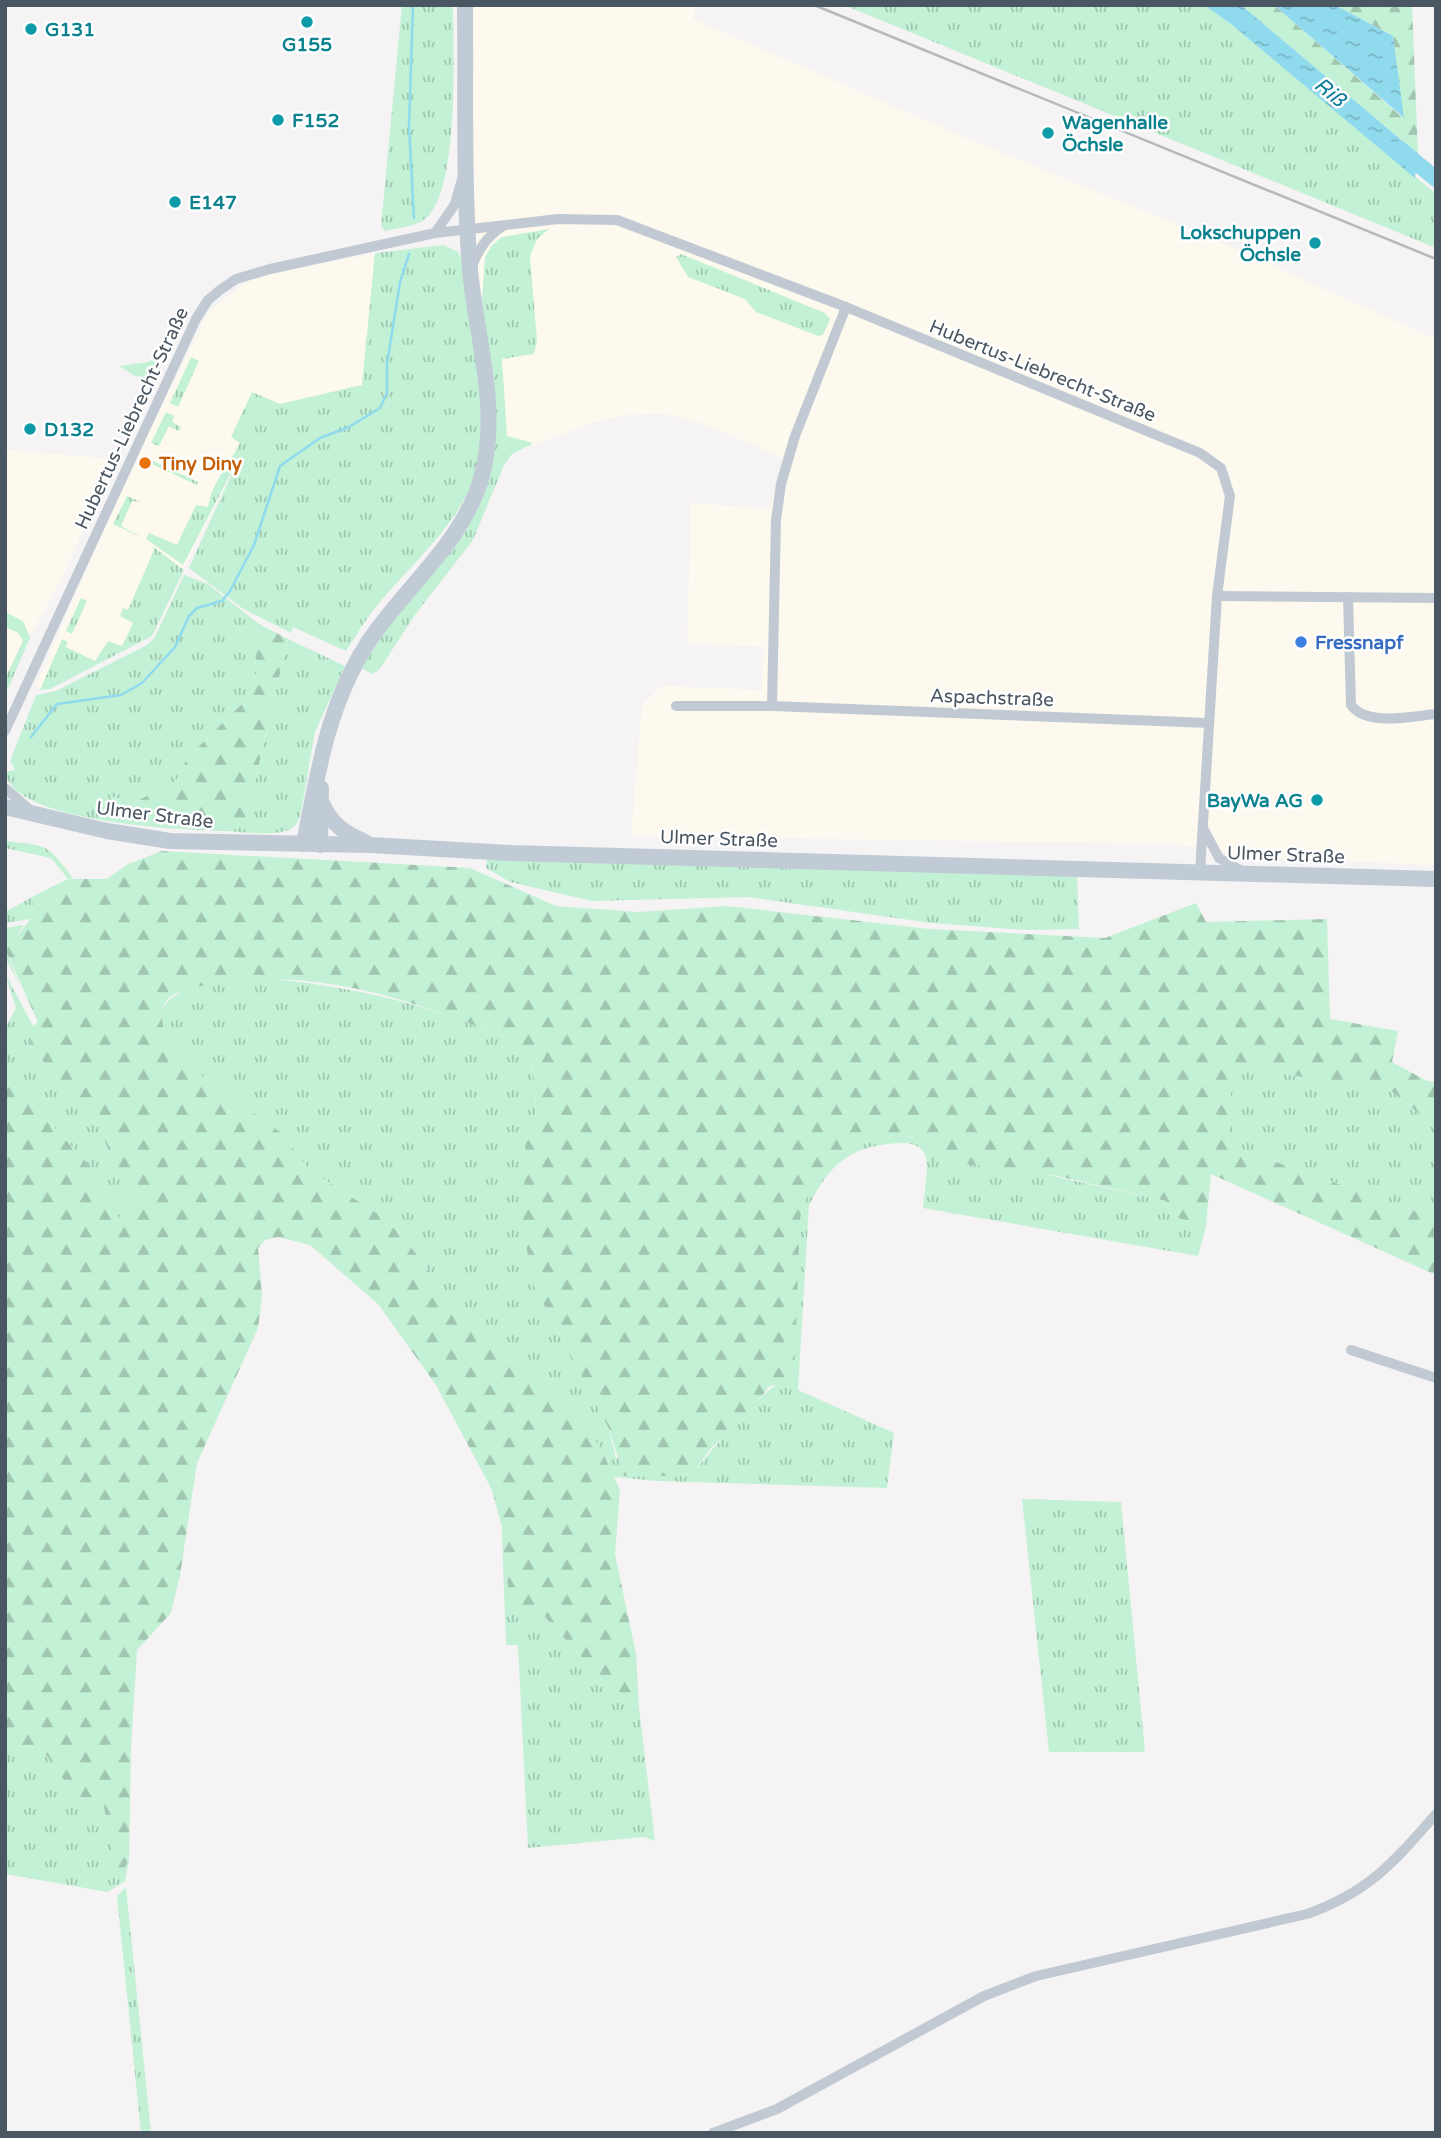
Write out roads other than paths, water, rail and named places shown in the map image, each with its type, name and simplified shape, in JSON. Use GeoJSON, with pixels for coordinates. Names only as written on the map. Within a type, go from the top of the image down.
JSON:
{"type":"FeatureCollection","features":[{"type":"Feature","properties":{"kind":"main road"},"geometry":{"type":"LineString","coordinates":[[312,844],[327,733],[348,679],[367,644],[453,536],[466,516],[483,474],[488,414],[470,270],[465,5]]}},
{"type":"Feature","properties":{"kind":"main road"},"geometry":{"type":"LineString","coordinates":[[312,844],[322,803],[320,773]]}},
{"type":"Feature","properties":{"kind":"main road"},"geometry":{"type":"LineString","coordinates":[[322,803],[329,819],[342,831],[370,845]]}},
{"type":"Feature","properties":{"kind":"main road","name":"Ulmer Straße"},"geometry":{"type":"LineString","coordinates":[[5,807],[107,831],[170,841],[370,845],[511,853],[1436,880]]}},
{"type":"Feature","properties":{"kind":"street"},"geometry":{"type":"LineString","coordinates":[[435,233],[455,204],[467,163]]}},
{"type":"Feature","properties":{"kind":"street","name":"Hubertus-Liebrecht-Straße"},"geometry":{"type":"LineString","coordinates":[[5,731],[196,319],[208,300],[236,279],[435,233],[558,219],[617,220],[846,307],[1214,461],[1228,480],[1230,496],[1217,596],[1200,872]]}},
{"type":"Feature","properties":{"kind":"street"},"geometry":{"type":"LineString","coordinates":[[470,270],[479,249],[492,234],[505,225]]}},
{"type":"Feature","properties":{"kind":"street"},"geometry":{"type":"LineString","coordinates":[[772,706],[776,520],[780,484],[795,436],[846,307]]}},
{"type":"Feature","properties":{"kind":"street"},"geometry":{"type":"LineString","coordinates":[[1217,596],[1436,598]]}},
{"type":"Feature","properties":{"kind":"street"},"geometry":{"type":"LineString","coordinates":[[1348,597],[1351,705],[1356,712],[1374,718],[1436,715]]}},
{"type":"Feature","properties":{"kind":"street","name":"Aspachstraße"},"geometry":{"type":"LineString","coordinates":[[676,706],[772,706],[1209,723]]}},
{"type":"Feature","properties":{"kind":"street"},"geometry":{"type":"LineString","coordinates":[[5,788],[35,814]]}},
{"type":"Feature","properties":{"kind":"street"},"geometry":{"type":"LineString","coordinates":[[1202,826],[1219,858],[1248,874]]}},
{"type":"Feature","properties":{"kind":"street"},"geometry":{"type":"LineString","coordinates":[[1352,1350],[1436,1378]]}},
{"type":"Feature","properties":{"kind":"street"},"geometry":{"type":"LineString","coordinates":[[713,2133],[777,2109],[984,1996],[1036,1976],[1307,1914],[1332,1905],[1371,1883],[1436,1814]]}},
{"type":"Feature","properties":{"kind":"water"},"geometry":{"type":"Polygon","coordinates":[[[1204,5],[1241,5],[1418,154],[1415,178],[1231,24],[1204,5]]]}},
{"type":"Feature","properties":{"kind":"water"},"geometry":{"type":"Polygon","coordinates":[[[1274,5],[1335,5],[1393,36],[1404,118],[1274,5]]]}},
{"type":"Feature","properties":{"kind":"waterway"},"geometry":{"type":"LineString","coordinates":[[413,5],[409,126],[414,218]]}},
{"type":"Feature","properties":{"kind":"waterway","name":"Riß"},"geometry":{"type":"LineString","coordinates":[[1400,149],[1436,179]]}},
{"type":"Feature","properties":{"kind":"waterway"},"geometry":{"type":"LineString","coordinates":[[31,737],[57,704],[121,695],[142,683],[175,647],[189,616],[197,608],[222,601],[230,591],[254,545],[280,466],[320,438],[349,427],[380,408],[387,393],[387,364],[400,282],[409,254]]}},
{"type":"Feature","properties":{"kind":"railway"},"geometry":{"type":"LineString","coordinates":[[814,5],[1436,259]]}},
{"type":"Feature","properties":{"kind":"place","name":"G155"},"geometry":{"type":"Point","coordinates":[307,22]}},
{"type":"Feature","properties":{"kind":"place","name":"G131"},"geometry":{"type":"Point","coordinates":[31,29]}},
{"type":"Feature","properties":{"kind":"place","name":"F152"},"geometry":{"type":"Point","coordinates":[278,120]}},
{"type":"Feature","properties":{"kind":"place","name":"Wagenhalle Öchsle"},"geometry":{"type":"Point","coordinates":[1048,133]}},
{"type":"Feature","properties":{"kind":"place","name":"E147"},"geometry":{"type":"Point","coordinates":[175,202]}},
{"type":"Feature","properties":{"kind":"place","name":"Lokschuppen Öchsle"},"geometry":{"type":"Point","coordinates":[1315,243]}},
{"type":"Feature","properties":{"kind":"place","name":"D132"},"geometry":{"type":"Point","coordinates":[30,429]}},
{"type":"Feature","properties":{"kind":"place","name":"Tiny Diny"},"geometry":{"type":"Point","coordinates":[145,463]}},
{"type":"Feature","properties":{"kind":"place","name":"Fressnapf"},"geometry":{"type":"Point","coordinates":[1301,642]}},
{"type":"Feature","properties":{"kind":"place","name":"BayWa AG"},"geometry":{"type":"Point","coordinates":[1317,800]}}]}
